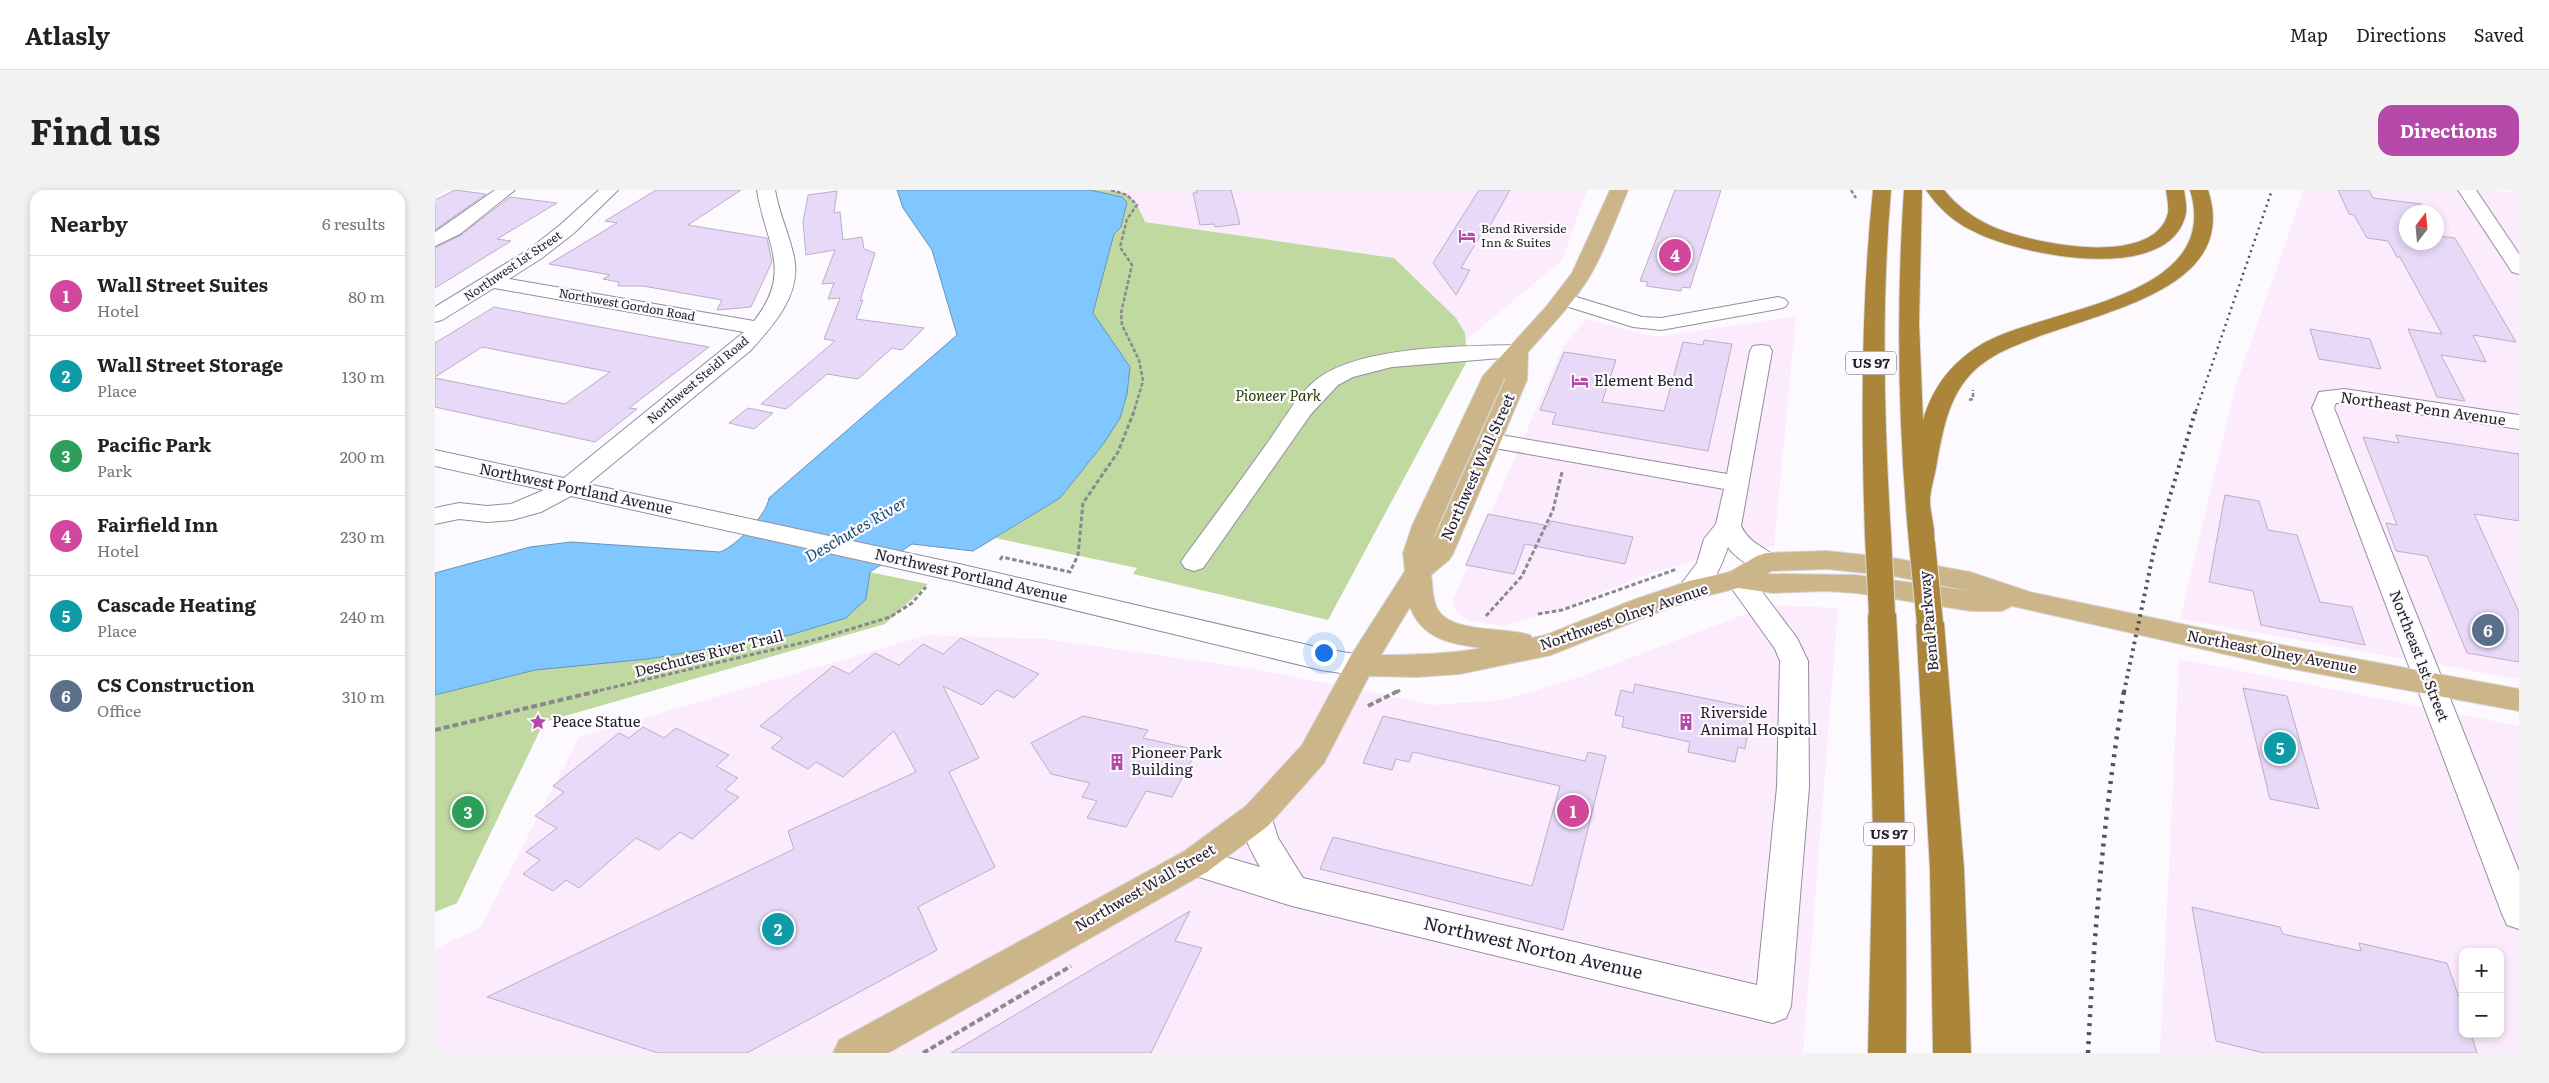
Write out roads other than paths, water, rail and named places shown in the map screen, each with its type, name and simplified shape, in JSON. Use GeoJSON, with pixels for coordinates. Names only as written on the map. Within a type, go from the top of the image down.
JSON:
{"type":"FeatureCollection","features":[{"type":"Feature","properties":{"kind":"highway","name":"US 97"},"geometry":{"type":"LineString","coordinates":[[1882,190],[1871,334],[1872,430],[1878,536],[1890,590],[1890,968],[1887,1053]]}},
{"type":"Feature","properties":{"kind":"highway","name":"Bend Parkway"},"geometry":{"type":"LineString","coordinates":[[1913,190],[1908,335],[1910,409],[1929,623],[1947,869],[1952,1053]]}},
{"type":"Feature","properties":{"kind":"highway"},"geometry":{"type":"LineString","coordinates":[[1935,190],[1944,203],[1965,220],[1992,234],[2023,244],[2058,251],[2098,254],[2129,250],[2155,241],[2170,229],[2177,214],[2175,190]]}},
{"type":"Feature","properties":{"kind":"highway"},"geometry":{"type":"LineString","coordinates":[[1918,500],[1937,413],[1944,394],[1957,375],[1981,355],[2011,338],[2117,304],[2158,286],[2184,267],[2197,249],[2205,228],[2205,210],[2199,190]]}},
{"type":"Feature","properties":{"kind":"main road","name":"Northwest Wall Street"},"geometry":{"type":"LineString","coordinates":[[1417,573],[1416,552],[1425,526],[1494,376],[1563,299],[1581,274],[1597,243],[1619,190]]}},
{"type":"Feature","properties":{"kind":"main road","name":"Northwest Wall Street"},"geometry":{"type":"LineString","coordinates":[[852,1053],[1195,862],[1257,816],[1313,754],[1360,665],[1417,573],[1440,554],[1516,380],[1517,351]]}},
{"type":"Feature","properties":{"kind":"main road"},"geometry":{"type":"LineString","coordinates":[[1487,391],[1490,408],[1480,433],[1489,440]]}},
{"type":"Feature","properties":{"kind":"main road","name":"Northwest Olney Avenue"},"geometry":{"type":"LineString","coordinates":[[1360,665],[1417,666],[1460,663],[1551,645],[1643,607],[1689,591],[1738,579],[1766,562],[1827,560],[1890,590]]}},
{"type":"Feature","properties":{"kind":"main road"},"geometry":{"type":"LineString","coordinates":[[1417,573],[1421,602],[1427,618],[1440,628],[1469,637],[1551,645]]}},
{"type":"Feature","properties":{"kind":"main road","name":"Northwest Olney Avenue"},"geometry":{"type":"LineString","coordinates":[[1738,579],[1773,584],[1825,582],[1856,584],[1890,590]]}},
{"type":"Feature","properties":{"kind":"main road","name":"Northeast Olney Avenue"},"geometry":{"type":"LineString","coordinates":[[1890,590],[1971,601],[2027,601],[2282,656],[2519,700]]}},
{"type":"Feature","properties":{"kind":"street"},"geometry":{"type":"LineString","coordinates":[[435,240],[453,230],[506,190]]}},
{"type":"Feature","properties":{"kind":"street","name":"Northwest 1st Street"},"geometry":{"type":"LineString","coordinates":[[435,316],[493,282],[567,229],[609,190]]}},
{"type":"Feature","properties":{"kind":"street","name":"Northwest Steidl Road"},"geometry":{"type":"LineString","coordinates":[[435,516],[459,511],[487,514],[512,512],[532,506],[569,487],[742,346],[760,328],[779,296],[785,280],[785,261],[771,215],[766,190]]}},
{"type":"Feature","properties":{"kind":"street"},"geometry":{"type":"LineString","coordinates":[[2467,190],[2519,268]]}},
{"type":"Feature","properties":{"kind":"street","name":"Northwest Gordon Road"},"geometry":{"type":"LineString","coordinates":[[493,282],[760,328]]}},
{"type":"Feature","properties":{"kind":"street"},"geometry":{"type":"LineString","coordinates":[[1563,299],[1640,323],[1661,324],[1778,303]]}},
{"type":"Feature","properties":{"kind":"street"},"geometry":{"type":"LineString","coordinates":[[1195,562],[1301,413],[1331,379],[1359,367],[1477,352],[1517,351]]}},
{"type":"Feature","properties":{"kind":"street"},"geometry":{"type":"LineString","coordinates":[[1689,591],[1709,566],[1717,539],[1728,526],[1761,351]]}},
{"type":"Feature","properties":{"kind":"street","name":"Northeast Penn Avenue"},"geometry":{"type":"LineString","coordinates":[[2327,397],[2344,396],[2519,422]]}},
{"type":"Feature","properties":{"kind":"street","name":"Northeast 1st Street"},"geometry":{"type":"LineString","coordinates":[[2327,397],[2323,408],[2519,914]]}},
{"type":"Feature","properties":{"kind":"street"},"geometry":{"type":"LineString","coordinates":[[1489,440],[1737,484]]}},
{"type":"Feature","properties":{"kind":"street","name":"Northwest Portland Avenue"},"geometry":{"type":"LineString","coordinates":[[435,458],[925,565],[1321,659],[1360,665]]}},
{"type":"Feature","properties":{"kind":"street"},"geometry":{"type":"LineString","coordinates":[[1728,526],[1735,540],[1746,553],[1766,562]]}},
{"type":"Feature","properties":{"kind":"street","name":"Northwest Norton Avenue"},"geometry":{"type":"LineString","coordinates":[[1195,862],[1292,891],[1773,1006],[1793,787],[1794,661],[1787,645],[1738,579]]}},
{"type":"Feature","properties":{"kind":"street"},"geometry":{"type":"LineString","coordinates":[[1257,816],[1263,841],[1292,891]]}},
{"type":"Feature","properties":{"kind":"water","name":"Deschutes River"},"geometry":{"type":"Polygon","coordinates":[[[897,190],[1090,190],[1122,197],[1127,202],[1121,227],[1114,234],[1093,313],[1130,367],[1127,394],[1120,418],[1104,443],[1060,498],[973,551],[912,544],[870,572],[866,599],[846,618],[790,635],[648,659],[535,670],[435,695],[435,573],[530,547],[571,542],[720,552],[727,549],[757,521],[763,513],[769,498],[957,335],[932,250],[903,208],[897,190]]]}},
{"type":"Feature","properties":{"kind":"railway"},"geometry":{"type":"LineString","coordinates":[[2196,411],[2272,190]]}},
{"type":"Feature","properties":{"kind":"railway"},"geometry":{"type":"LineString","coordinates":[[2124,692],[2154,550],[2196,409]]}},
{"type":"Feature","properties":{"kind":"railway"},"geometry":{"type":"LineString","coordinates":[[2088,1053],[2093,962],[2101,872],[2111,781],[2124,691]]}},
{"type":"Feature","properties":{"kind":"place","name":"Bend Riverside Inn & Suites"},"geometry":{"type":"Point","coordinates":[1467,236]}},
{"type":"Feature","properties":{"kind":"place","name":"Fairfield Inn"},"geometry":{"type":"Point","coordinates":[1675,255]}},
{"type":"Feature","properties":{"kind":"place","name":"Element Bend"},"geometry":{"type":"Point","coordinates":[1580,381]}},
{"type":"Feature","properties":{"kind":"place","name":"CS Construction"},"geometry":{"type":"Point","coordinates":[2488,630]}},
{"type":"Feature","properties":{"kind":"place","name":"Peace Statue"},"geometry":{"type":"Point","coordinates":[538,722]}},
{"type":"Feature","properties":{"kind":"place","name":"Riverside Animal Hospital"},"geometry":{"type":"Point","coordinates":[1686,722]}},
{"type":"Feature","properties":{"kind":"place","name":"Cascade Heating"},"geometry":{"type":"Point","coordinates":[2280,748]}},
{"type":"Feature","properties":{"kind":"place","name":"Pioneer Park Building"},"geometry":{"type":"Point","coordinates":[1117,762]}},
{"type":"Feature","properties":{"kind":"place","name":"Wall Street Suites"},"geometry":{"type":"Point","coordinates":[1573,811]}},
{"type":"Feature","properties":{"kind":"place","name":"Pacific Park"},"geometry":{"type":"Point","coordinates":[468,812]}},
{"type":"Feature","properties":{"kind":"place","name":"Wall Street Storage"},"geometry":{"type":"Point","coordinates":[778,929]}},
{"type":"Feature","properties":{"kind":"park label","name":"Pioneer Park"},"geometry":{"type":"Point","coordinates":[1278,396]}}]}
